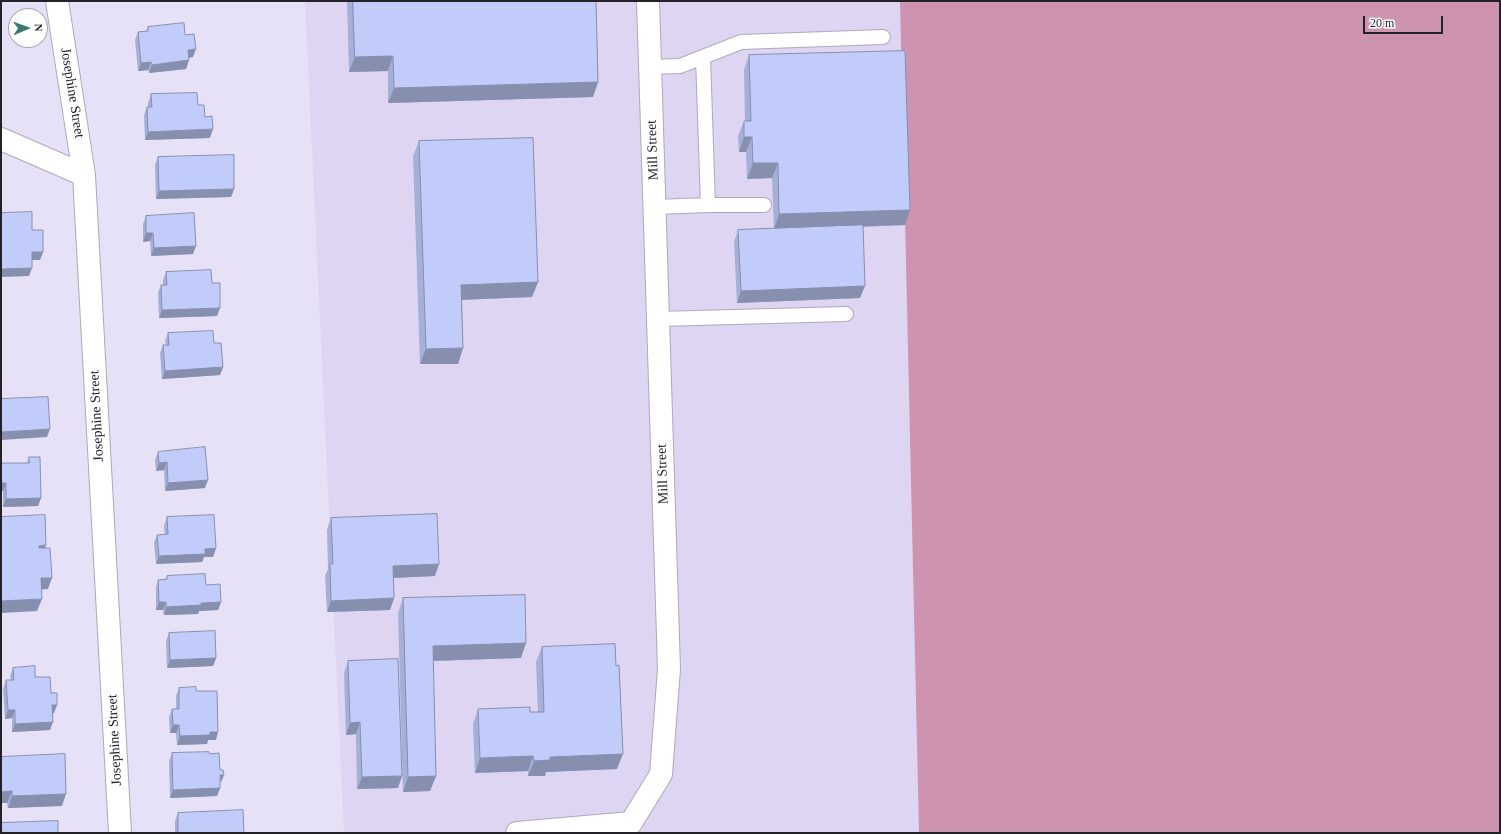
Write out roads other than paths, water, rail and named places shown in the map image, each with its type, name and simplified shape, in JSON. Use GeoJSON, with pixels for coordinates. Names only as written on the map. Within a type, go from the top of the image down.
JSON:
{"type":"FeatureCollection","features":[{"type":"Feature","properties":{"kind":"street","name":"Josephine Street"},"geometry":{"type":"LineString","coordinates":[[57,1],[84,175],[120,833]]}},
{"type":"Feature","properties":{"kind":"street","name":"Mill Street"},"geometry":{"type":"LineString","coordinates":[[517,833],[631,823],[661,774],[669,669],[648,1]]}},
{"type":"Feature","properties":{"kind":"street"},"geometry":{"type":"LineString","coordinates":[[1,139],[84,175]]}},
{"type":"Feature","properties":{"kind":"lane"},"geometry":{"type":"LineString","coordinates":[[650,67],[680,66],[741,42],[883,37]]}},
{"type":"Feature","properties":{"kind":"lane"},"geometry":{"type":"LineString","coordinates":[[703,57],[708,205]]}},
{"type":"Feature","properties":{"kind":"lane"},"geometry":{"type":"LineString","coordinates":[[655,207],[764,205]]}},
{"type":"Feature","properties":{"kind":"lane"},"geometry":{"type":"LineString","coordinates":[[658,319],[846,314]]}}]}
